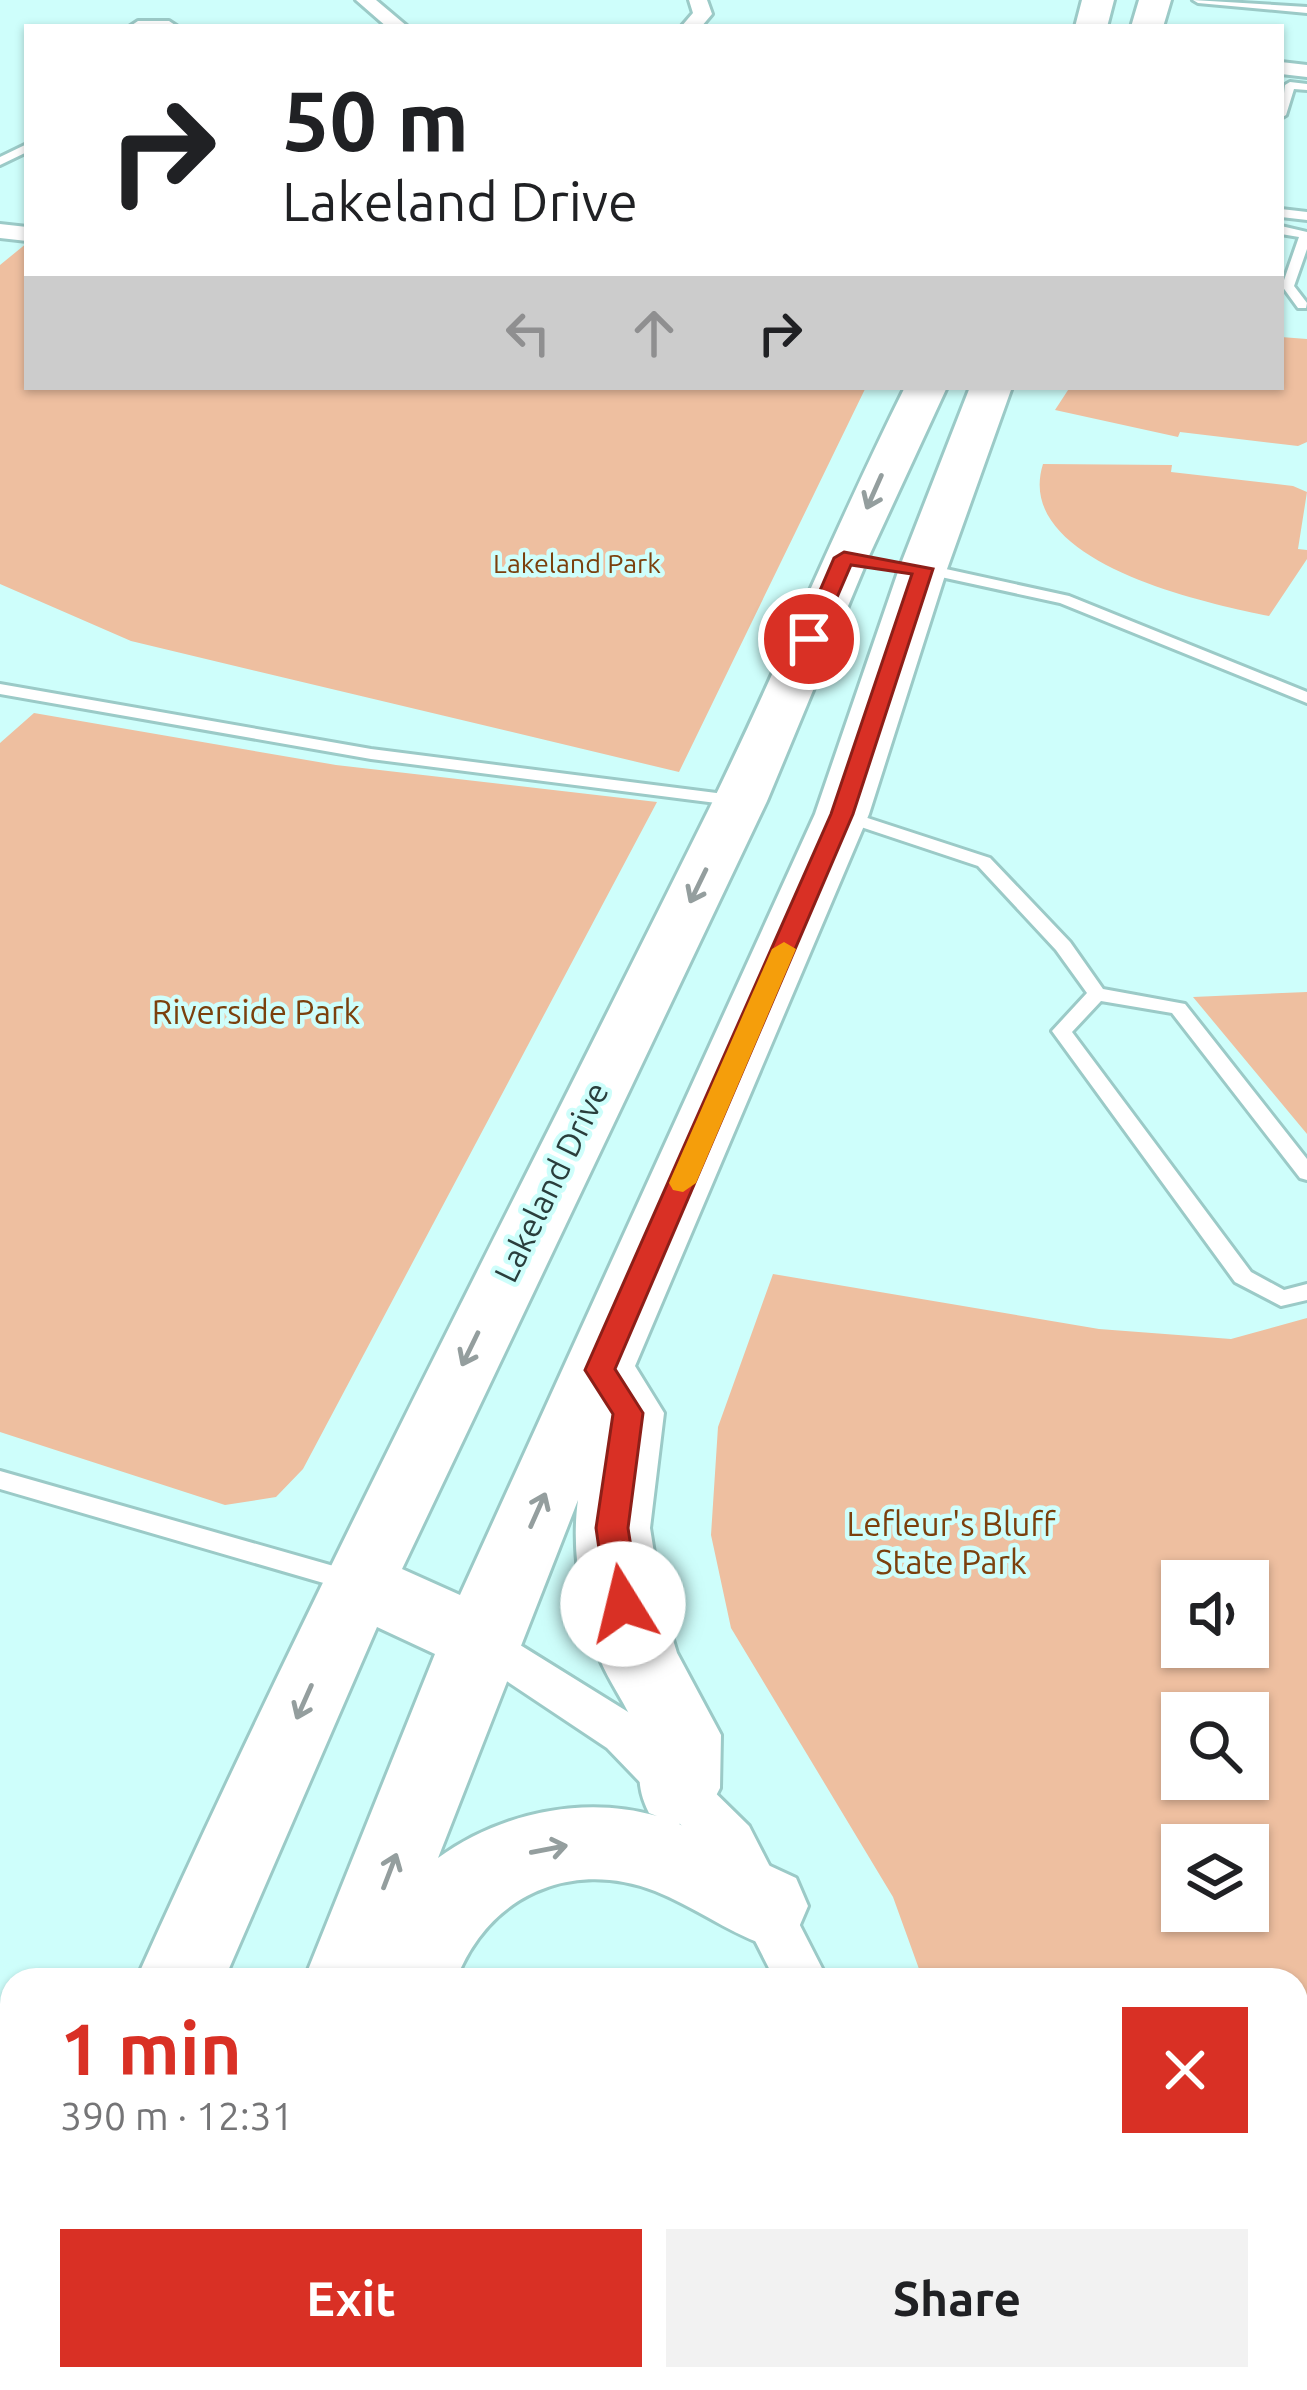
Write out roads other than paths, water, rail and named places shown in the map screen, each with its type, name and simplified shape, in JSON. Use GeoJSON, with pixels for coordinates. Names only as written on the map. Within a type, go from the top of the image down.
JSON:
{"type":"FeatureCollection","features":[{"type":"Feature","properties":{"kind":"highway","name":"Lakeland Drive"},"geometry":{"type":"LineString","coordinates":[[185,1968],[358,1583],[740,801],[844,558],[925,390]]}},
{"type":"Feature","properties":{"kind":"highway"},"geometry":{"type":"LineString","coordinates":[[353,1968],[480,1639],[842,814],[923,569],[990,390]]}},
{"type":"Feature","properties":{"kind":"highway"},"geometry":{"type":"LineString","coordinates":[[844,558],[923,569]]}},
{"type":"Feature","properties":{"kind":"highway"},"geometry":{"type":"LineString","coordinates":[[740,801],[842,814]]}},
{"type":"Feature","properties":{"kind":"highway"},"geometry":{"type":"LineString","coordinates":[[600,1370],[628,1413],[612,1528],[623,1604],[639,1657],[680,1735],[678,1788]]}},
{"type":"Feature","properties":{"kind":"highway"},"geometry":{"type":"LineString","coordinates":[[358,1583],[480,1639]]}},
{"type":"Feature","properties":{"kind":"highway"},"geometry":{"type":"LineString","coordinates":[[418,1968],[459,1892],[513,1857],[562,1845],[619,1843],[666,1856],[765,1906]]}},
{"type":"Feature","properties":{"kind":"street"},"geometry":{"type":"LineString","coordinates":[[365,0],[395,24]]}},
{"type":"Feature","properties":{"kind":"street"},"geometry":{"type":"LineString","coordinates":[[480,1639],[625,1734],[731,1842],[796,1968]]}},
{"type":"Feature","properties":{"kind":"lane"},"geometry":{"type":"LineString","coordinates":[[1198,0],[1212,8],[1307,10]]}},
{"type":"Feature","properties":{"kind":"lane"},"geometry":{"type":"LineString","coordinates":[[1284,105],[1296,76]]}},
{"type":"Feature","properties":{"kind":"lane"},"geometry":{"type":"LineString","coordinates":[[1286,99],[1307,101]]}},
{"type":"Feature","properties":{"kind":"lane"},"geometry":{"type":"LineString","coordinates":[[1284,231],[1306,235],[1288,286],[1305,305]]}},
{"type":"Feature","properties":{"kind":"lane"},"geometry":{"type":"LineString","coordinates":[[923,569],[1064,598],[1307,698]]}},
{"type":"Feature","properties":{"kind":"lane"},"geometry":{"type":"LineString","coordinates":[[0,711],[8,691],[371,754],[740,801]]}},
{"type":"Feature","properties":{"kind":"lane"},"geometry":{"type":"LineString","coordinates":[[842,814],[984,862],[1063,946],[1097,994],[1178,1008],[1307,1173]]}},
{"type":"Feature","properties":{"kind":"lane"},"geometry":{"type":"LineString","coordinates":[[1097,994],[1062,1031],[1243,1277],[1281,1298],[1307,1292]]}},
{"type":"Feature","properties":{"kind":"lane"},"geometry":{"type":"LineString","coordinates":[[0,1480],[358,1583]]}},
{"type":"Feature","properties":{"kind":"park label","name":"Lakeland Park"},"geometry":{"type":"Point","coordinates":[577,564]}},
{"type":"Feature","properties":{"kind":"park label","name":"Riverside Park"},"geometry":{"type":"Point","coordinates":[256,1012]}},
{"type":"Feature","properties":{"kind":"park label","name":"Lefleur's Bluff State Park"},"geometry":{"type":"Point","coordinates":[951,1543]}}]}
